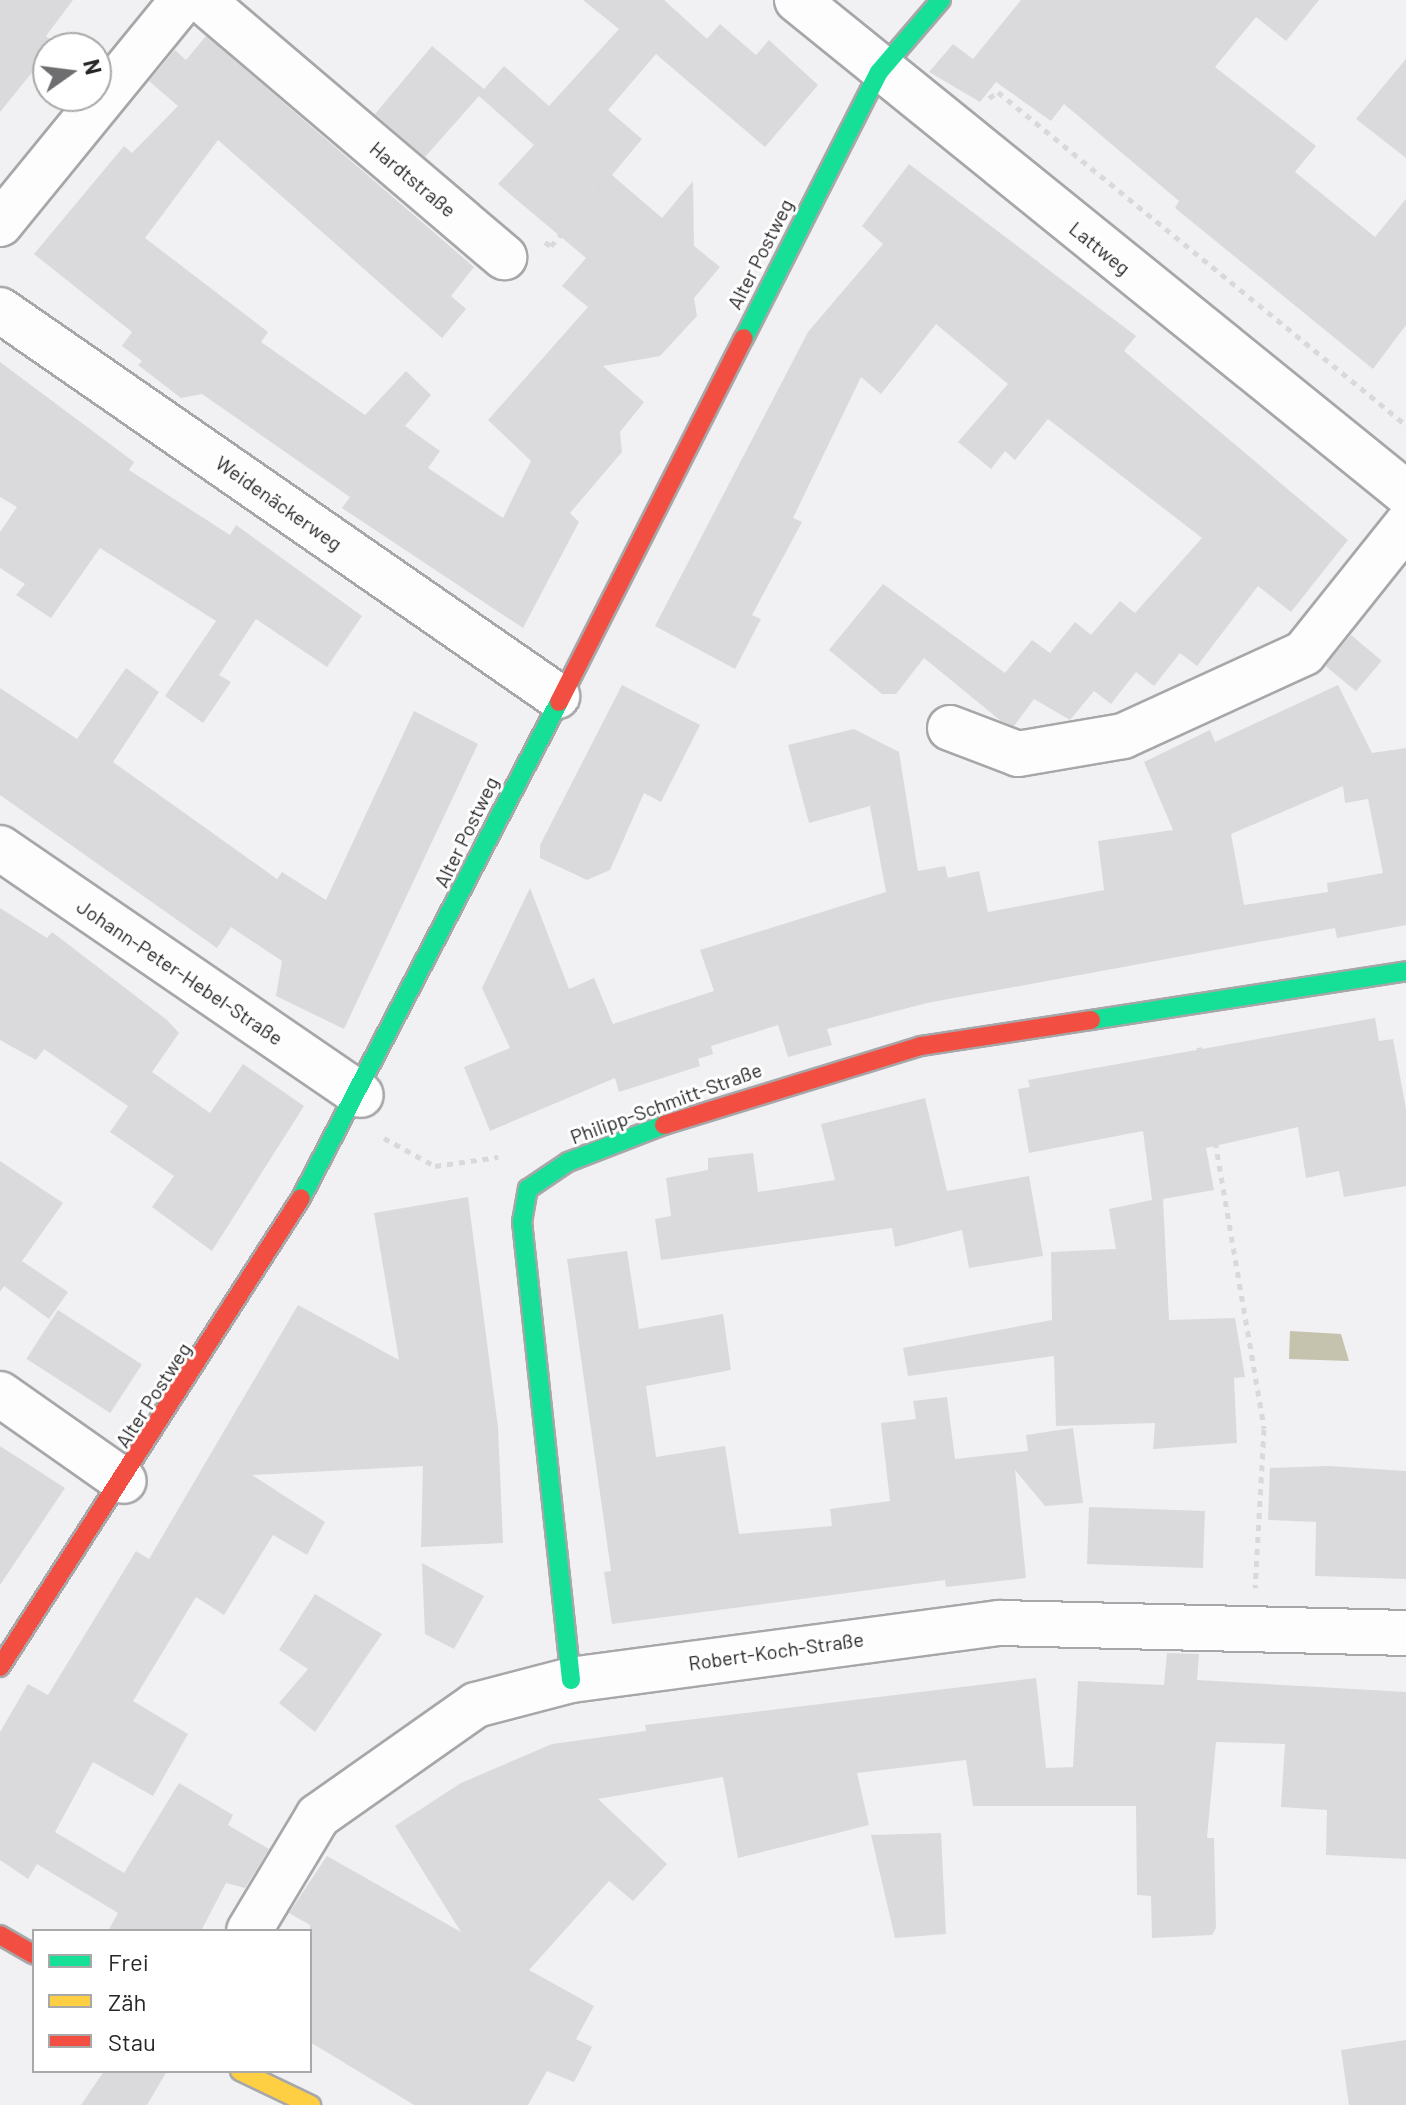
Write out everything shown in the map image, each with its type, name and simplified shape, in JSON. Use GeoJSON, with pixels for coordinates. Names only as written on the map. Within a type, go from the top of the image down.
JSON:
{"type":"FeatureCollection","features":[{"type":"Feature","properties":{"kind":"street"},"geometry":{"type":"LineString","coordinates":[[0,224],[183,0]]}},
{"type":"Feature","properties":{"kind":"street","name":"Hardtstraße"},"geometry":{"type":"LineString","coordinates":[[202,0],[504,257]]}},
{"type":"Feature","properties":{"kind":"street","name":"Lattweg"},"geometry":{"type":"LineString","coordinates":[[797,0],[879,72],[1406,493]]}},
{"type":"Feature","properties":{"kind":"street","name":"Alter Postweg"},"geometry":{"type":"LineString","coordinates":[[0,1667],[124,1481],[354,1107],[557,696],[879,72],[941,0]]}},
{"type":"Feature","properties":{"kind":"street","name":"Weidenäckerweg"},"geometry":{"type":"LineString","coordinates":[[0,310],[557,696]]}},
{"type":"Feature","properties":{"kind":"street"},"geometry":{"type":"LineString","coordinates":[[950,728],[1018,754],[1123,736],[1304,653],[1406,525]]}},
{"type":"Feature","properties":{"kind":"street","name":"Johann-Peter-Hebel-Straße"},"geometry":{"type":"LineString","coordinates":[[0,848],[354,1107]]}},
{"type":"Feature","properties":{"kind":"street","name":"Philipp-Schmitt-Straße"},"geometry":{"type":"LineString","coordinates":[[571,1680],[522,1222],[528,1189],[568,1162],[725,1101],[876,1058],[1192,1001],[1406,971]]}},
{"type":"Feature","properties":{"kind":"street"},"geometry":{"type":"LineString","coordinates":[[0,1394],[124,1481]]}},
{"type":"Feature","properties":{"kind":"street","name":"Robert-Koch-Straße"},"geometry":{"type":"LineString","coordinates":[[250,1929],[318,1816],[476,1705],[571,1680],[999,1623],[1406,1633]]}},
{"type":"Feature","properties":{"kind":"street"},"geometry":{"type":"LineString","coordinates":[[0,1935],[32,1954]]}},
{"type":"Feature","properties":{"kind":"street"},"geometry":{"type":"LineString","coordinates":[[244,2073],[311,2105]]}},
{"type":"Feature","properties":{"kind":"path"},"geometry":{"type":"LineString","coordinates":[[949,127],[998,92],[1406,425]]}},
{"type":"Feature","properties":{"kind":"path"},"geometry":{"type":"LineString","coordinates":[[504,257],[527,227],[551,246],[607,178]]}},
{"type":"Feature","properties":{"kind":"path"},"geometry":{"type":"LineString","coordinates":[[1192,1001],[1264,1429],[1252,1629]]}},
{"type":"Feature","properties":{"kind":"path"},"geometry":{"type":"LineString","coordinates":[[354,1107],[435,1166],[500,1156]]}},
{"type":"Feature","properties":{"kind":"shaded area"},"geometry":{"type":"Polygon","coordinates":[[[1290,1331],[1341,1334],[1349,1361],[1289,1359],[1290,1331]]]}},
{"type":"Feature","properties":{"kind":"building"},"geometry":{"type":"Polygon","coordinates":[[[0,0],[73,0],[49,32],[32,32],[32,72],[0,112],[0,0]]]}},
{"type":"Feature","properties":{"kind":"building"},"geometry":{"type":"Polygon","coordinates":[[[583,0],[664,0],[707,39],[720,24],[756,55],[769,40],[818,85],[765,147],[656,54],[608,110],[642,139],[612,175],[662,218],[693,181],[694,246],[720,267],[694,298],[697,316],[660,356],[603,366],[644,402],[620,432],[622,452],[570,513],[579,522],[523,628],[342,508],[350,497],[202,394],[181,398],[138,365],[142,361],[122,346],[132,332],[34,254],[124,146],[132,153],[178,106],[149,81],[175,50],[186,60],[206,36],[474,267],[451,296],[466,309],[442,338],[218,140],[145,238],[268,332],[261,342],[365,415],[406,371],[431,395],[405,426],[440,451],[428,468],[503,518],[531,461],[488,420],[588,307],[562,286],[586,258],[498,184],[534,145],[479,96],[425,157],[362,103],[375,114],[432,46],[484,89],[504,66],[549,106],[619,29],[583,0]]]}},
{"type":"Feature","properties":{"kind":"building"},"geometry":{"type":"Polygon","coordinates":[[[1021,0],[1319,0],[1286,41],[1256,17],[1215,67],[1316,146],[1295,172],[1375,237],[1406,199],[1406,325],[1373,369],[1175,208],[1179,201],[1064,104],[1051,121],[996,82],[980,102],[929,72],[953,44],[973,59],[1021,0]]]}},
{"type":"Feature","properties":{"kind":"building"},"geometry":{"type":"Polygon","coordinates":[[[1406,59],[1406,158],[1356,119],[1406,59]]]}},
{"type":"Feature","properties":{"kind":"building"},"geometry":{"type":"Polygon","coordinates":[[[909,164],[1136,336],[1124,351],[1348,540],[1291,612],[1258,586],[1197,666],[1180,653],[1154,686],[1136,672],[1111,704],[1094,691],[1070,720],[1034,699],[1014,726],[1001,721],[924,658],[896,694],[882,694],[829,650],[883,584],[1005,673],[1032,640],[1050,653],[1075,622],[1091,635],[1120,601],[1135,613],[1202,538],[1048,419],[1015,460],[1005,451],[991,469],[958,442],[1008,384],[936,324],[881,394],[861,377],[793,518],[802,522],[752,615],[761,619],[735,669],[655,626],[808,332],[883,244],[862,226],[909,164]]]}},
{"type":"Feature","properties":{"kind":"building"},"geometry":{"type":"Polygon","coordinates":[[[0,362],[134,462],[129,470],[230,535],[236,525],[362,616],[327,667],[256,619],[219,675],[231,682],[203,723],[165,696],[216,621],[100,548],[51,618],[16,595],[25,584],[0,568],[0,532],[17,507],[0,497],[0,362]]]}},
{"type":"Feature","properties":{"kind":"building"},"geometry":{"type":"Polygon","coordinates":[[[1351,635],[1382,661],[1356,691],[1325,666],[1351,635]]]}},
{"type":"Feature","properties":{"kind":"building"},"geometry":{"type":"Polygon","coordinates":[[[126,668],[159,692],[113,762],[277,879],[282,872],[326,900],[414,711],[478,744],[344,1029],[276,996],[282,961],[231,927],[217,948],[0,795],[0,688],[77,739],[126,668]]]}},
{"type":"Feature","properties":{"kind":"building"},"geometry":{"type":"Polygon","coordinates":[[[622,685],[700,725],[661,802],[644,793],[610,870],[587,880],[540,858],[540,845],[622,685]]]}},
{"type":"Feature","properties":{"kind":"building"},"geometry":{"type":"Polygon","coordinates":[[[1338,685],[1372,753],[1406,748],[1406,925],[1337,938],[1335,928],[927,1003],[827,1029],[832,1045],[788,1057],[778,1025],[711,1046],[713,1054],[698,1059],[700,1066],[619,1092],[615,1078],[490,1131],[464,1067],[510,1048],[482,988],[530,888],[569,989],[594,978],[613,1024],[714,991],[700,950],[886,892],[870,806],[809,823],[788,745],[854,729],[899,752],[918,871],[945,866],[948,878],[979,871],[988,912],[1104,890],[1098,841],[1173,830],[1144,762],[1210,730],[1215,742],[1338,685]],[[1343,786],[1231,834],[1244,905],[1328,892],[1327,883],[1383,873],[1368,799],[1345,803],[1343,786]]]}},
{"type":"Feature","properties":{"kind":"building"},"geometry":{"type":"Polygon","coordinates":[[[0,908],[47,938],[52,932],[167,1020],[179,1033],[152,1072],[210,1113],[243,1064],[304,1106],[212,1251],[152,1207],[174,1176],[110,1132],[128,1106],[44,1049],[36,1060],[0,1040],[0,908]]]}},
{"type":"Feature","properties":{"kind":"building"},"geometry":{"type":"Polygon","coordinates":[[[1375,1018],[1379,1041],[1393,1039],[1406,1109],[1406,1186],[1344,1197],[1339,1171],[1306,1178],[1298,1127],[1206,1148],[1214,1190],[1163,1199],[1169,1320],[1235,1318],[1245,1377],[1234,1378],[1237,1443],[1153,1449],[1155,1423],[1056,1426],[1054,1356],[908,1376],[903,1348],[1052,1320],[1051,1252],[1116,1249],[1109,1209],[1152,1200],[1143,1131],[1029,1153],[1018,1089],[1030,1087],[1028,1080],[1375,1018]]]}},
{"type":"Feature","properties":{"kind":"building"},"geometry":{"type":"Polygon","coordinates":[[[925,1098],[947,1191],[1029,1176],[1043,1256],[969,1268],[962,1230],[895,1247],[892,1228],[661,1260],[655,1219],[671,1216],[666,1178],[708,1170],[708,1158],[753,1153],[758,1192],[835,1180],[821,1124],[925,1098]]]}},
{"type":"Feature","properties":{"kind":"building"},"geometry":{"type":"Polygon","coordinates":[[[0,1161],[63,1203],[22,1261],[68,1292],[49,1319],[4,1286],[0,1292],[0,1161]]]}},
{"type":"Feature","properties":{"kind":"building"},"geometry":{"type":"Polygon","coordinates":[[[468,1197],[498,1427],[503,1543],[421,1547],[423,1466],[252,1475],[325,1522],[307,1555],[273,1535],[224,1615],[196,1597],[133,1701],[188,1734],[153,1796],[93,1762],[55,1832],[124,1873],[179,1783],[233,1815],[228,1825],[269,1849],[245,1888],[226,1883],[202,1929],[109,1929],[118,1913],[37,1864],[28,1879],[0,1860],[0,1732],[28,1684],[48,1695],[136,1551],[149,1559],[298,1305],[399,1360],[374,1213],[468,1197]]]}},
{"type":"Feature","properties":{"kind":"building"},"geometry":{"type":"Polygon","coordinates":[[[627,1251],[639,1329],[723,1314],[731,1370],[646,1386],[656,1457],[725,1446],[739,1534],[832,1526],[830,1509],[890,1501],[881,1423],[916,1419],[913,1401],[947,1397],[955,1459],[1028,1451],[1026,1435],[1073,1428],[1083,1503],[1045,1506],[1015,1470],[1026,1578],[946,1587],[945,1580],[612,1624],[604,1572],[611,1571],[567,1259],[627,1251]]]}},
{"type":"Feature","properties":{"kind":"building"},"geometry":{"type":"Polygon","coordinates":[[[58,1310],[142,1364],[110,1413],[26,1359],[58,1310]]]}},
{"type":"Feature","properties":{"kind":"building"},"geometry":{"type":"Polygon","coordinates":[[[0,1446],[65,1488],[0,1585],[0,1446]]]}},
{"type":"Feature","properties":{"kind":"building"},"geometry":{"type":"Polygon","coordinates":[[[1329,1466],[1406,1471],[1406,1579],[1315,1576],[1316,1522],[1268,1520],[1270,1468],[1329,1466]]]}},
{"type":"Feature","properties":{"kind":"building"},"geometry":{"type":"Polygon","coordinates":[[[1089,1507],[1205,1511],[1203,1568],[1087,1564],[1089,1507]]]}},
{"type":"Feature","properties":{"kind":"building"},"geometry":{"type":"Polygon","coordinates":[[[422,1563],[484,1596],[454,1649],[425,1634],[422,1563]]]}},
{"type":"Feature","properties":{"kind":"building"},"geometry":{"type":"Polygon","coordinates":[[[315,1594],[382,1634],[315,1732],[279,1703],[308,1669],[279,1650],[315,1594]]]}},
{"type":"Feature","properties":{"kind":"building"},"geometry":{"type":"Polygon","coordinates":[[[1167,1653],[1199,1654],[1197,1680],[1406,1692],[1406,1859],[1326,1855],[1327,1810],[1281,1807],[1285,1744],[1216,1742],[1207,1838],[1214,1838],[1216,1928],[1212,1935],[1152,1938],[1151,1896],[1137,1895],[1136,1806],[973,1806],[966,1760],[857,1773],[869,1825],[738,1858],[723,1777],[598,1799],[667,1864],[633,1901],[609,1881],[529,1970],[594,2006],[576,2039],[592,2047],[574,2082],[547,2071],[528,2105],[414,2105],[312,2043],[312,1929],[289,1913],[327,1856],[461,1932],[395,1826],[461,1783],[552,1744],[646,1731],[645,1725],[1036,1678],[1046,1768],[1073,1767],[1078,1681],[1164,1685],[1167,1653]]]}},
{"type":"Feature","properties":{"kind":"building"},"geometry":{"type":"Polygon","coordinates":[[[941,1833],[946,1934],[895,1938],[871,1835],[941,1833]]]}},
{"type":"Feature","properties":{"kind":"building"},"geometry":{"type":"Polygon","coordinates":[[[1406,2040],[1406,2105],[1349,2105],[1341,2050],[1406,2040]]]}},
{"type":"Feature","properties":{"kind":"building"},"geometry":{"type":"Polygon","coordinates":[[[103,2073],[166,2073],[147,2105],[81,2105],[103,2073]]]}},
{"type":"Feature","properties":{"kind":"traffic: fast"},"geometry":{"type":"LineString","coordinates":[[744,338],[879,72],[941,0]]}},
{"type":"Feature","properties":{"kind":"traffic: fast"},"geometry":{"type":"LineString","coordinates":[[301,1198],[559,702]]}},
{"type":"Feature","properties":{"kind":"traffic: fast"},"geometry":{"type":"LineString","coordinates":[[1091,1020],[1406,971]]}},
{"type":"Feature","properties":{"kind":"traffic: fast"},"geometry":{"type":"LineString","coordinates":[[571,1680],[522,1222],[528,1189],[568,1162],[664,1125]]}},
{"type":"Feature","properties":{"kind":"traffic: slow"},"geometry":{"type":"LineString","coordinates":[[244,2073],[311,2105]]}},
{"type":"Feature","properties":{"kind":"traffic: jam"},"geometry":{"type":"LineString","coordinates":[[559,702],[744,338]]}},
{"type":"Feature","properties":{"kind":"traffic: jam"},"geometry":{"type":"LineString","coordinates":[[664,1125],[921,1046],[1091,1020]]}},
{"type":"Feature","properties":{"kind":"traffic: jam"},"geometry":{"type":"LineString","coordinates":[[0,1667],[301,1198]]}},
{"type":"Feature","properties":{"kind":"traffic: jam"},"geometry":{"type":"LineString","coordinates":[[0,1935],[32,1954]]}}]}
